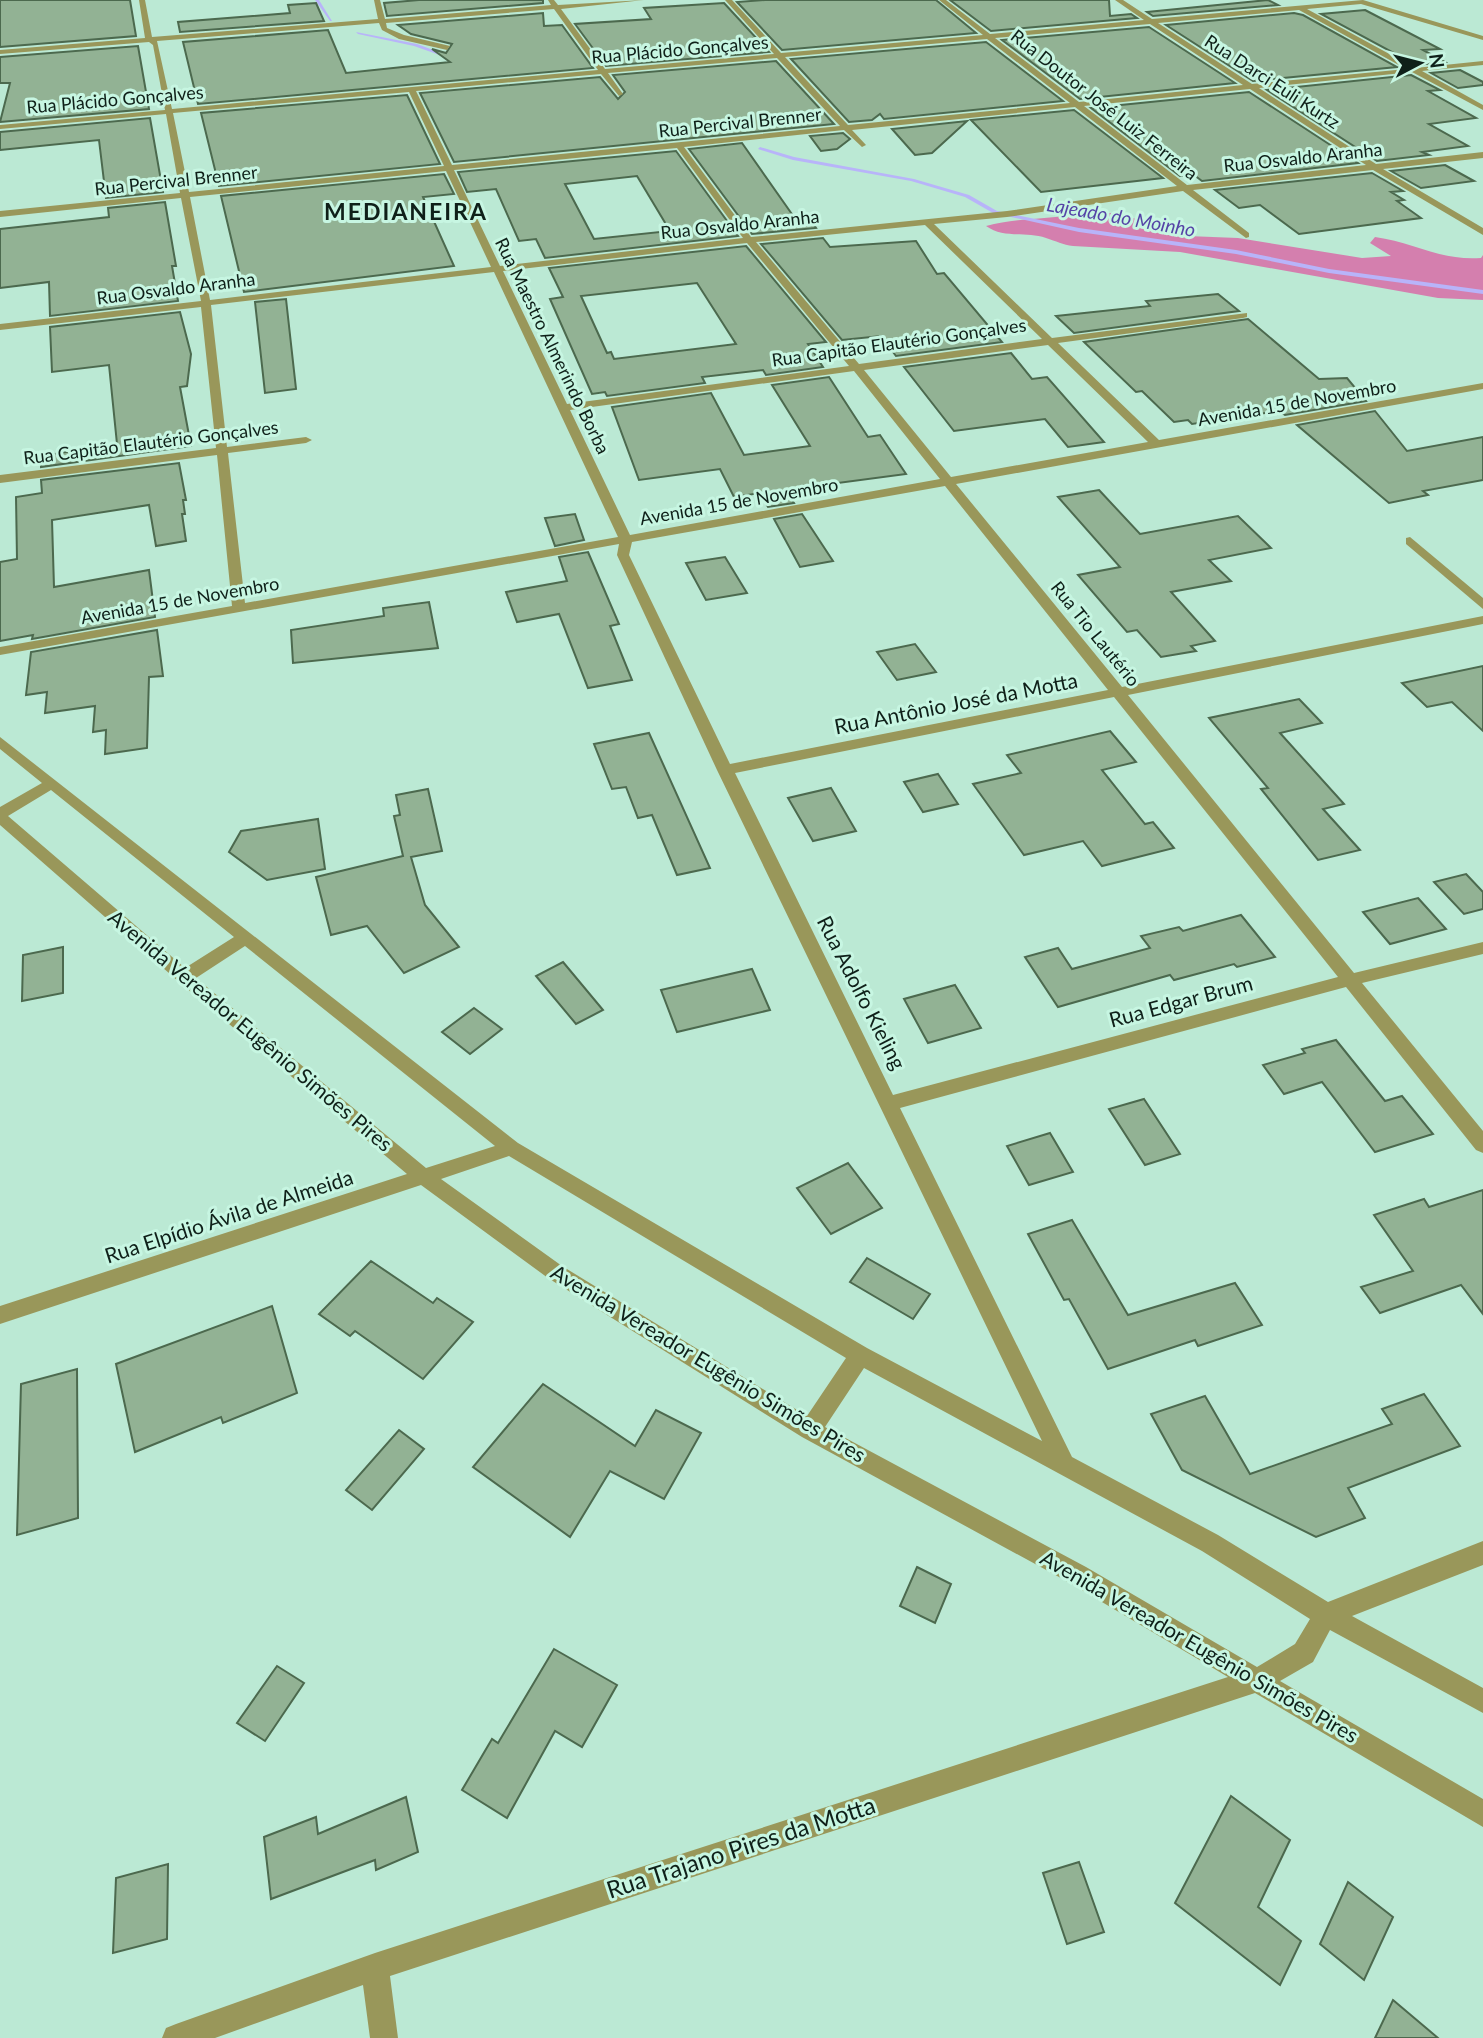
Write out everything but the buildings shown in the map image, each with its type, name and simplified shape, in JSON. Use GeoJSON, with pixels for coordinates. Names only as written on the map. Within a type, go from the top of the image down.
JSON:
{"type":"FeatureCollection","features":[{"type":"Feature","properties":{"kind":"street"},"geometry":{"type":"LineString","coordinates":[[142,0],[149,39],[156,44],[206,303],[239,608]]}},
{"type":"Feature","properties":{"kind":"street"},"geometry":{"type":"LineString","coordinates":[[377,0],[384,29],[402,37],[447,48]]}},
{"type":"Feature","properties":{"kind":"street"},"geometry":{"type":"LineString","coordinates":[[0,52],[553,3],[640,0]]}},
{"type":"Feature","properties":{"kind":"street"},"geometry":{"type":"LineString","coordinates":[[728,0],[862,145]]}},
{"type":"Feature","properties":{"kind":"street","name":"Rua Doutor José Luiz Ferreira"},"geometry":{"type":"LineString","coordinates":[[942,0],[1246,235]]}},
{"type":"Feature","properties":{"kind":"street","name":"Rua Darci Euli Kurtz"},"geometry":{"type":"LineString","coordinates":[[1118,0],[1252,89],[1483,232]]}},
{"type":"Feature","properties":{"kind":"street"},"geometry":{"type":"LineString","coordinates":[[1358,1],[1483,38]]}},
{"type":"Feature","properties":{"kind":"street","name":"Rua Plácido Gonçalves"},"geometry":{"type":"LineString","coordinates":[[0,127],[1152,23],[1358,1]]}},
{"type":"Feature","properties":{"kind":"street"},"geometry":{"type":"LineString","coordinates":[[553,3],[618,94]]}},
{"type":"Feature","properties":{"kind":"street"},"geometry":{"type":"LineString","coordinates":[[1302,9],[1483,108]]}},
{"type":"Feature","properties":{"kind":"street","name":"Rua Percival Brenner"},"geometry":{"type":"LineString","coordinates":[[0,214],[1483,64]]}},
{"type":"Feature","properties":{"kind":"street","name":"Rua Maestro Almerindo Borba"},"geometry":{"type":"LineString","coordinates":[[412,91],[495,272],[626,540]]}},
{"type":"Feature","properties":{"kind":"street","name":"Rua Tio Lautério"},"geometry":{"type":"LineString","coordinates":[[679,145],[747,240],[793,298],[855,366],[1483,1145]]}},
{"type":"Feature","properties":{"kind":"street","name":"Rua Osvaldo Aranha"},"geometry":{"type":"LineString","coordinates":[[0,327],[495,272],[747,240],[1007,214],[1183,188],[1483,155]]}},
{"type":"Feature","properties":{"kind":"street"},"geometry":{"type":"LineString","coordinates":[[927,222],[947,238],[1048,341],[1158,446]]}},
{"type":"Feature","properties":{"kind":"street","name":"Rua Capitão Elautério Gonçalves"},"geometry":{"type":"LineString","coordinates":[[561,408],[1243,314]]}},
{"type":"Feature","properties":{"kind":"street","name":"Avenida 15 de Novembro"},"geometry":{"type":"LineString","coordinates":[[0,651],[1483,386]]}},
{"type":"Feature","properties":{"kind":"street","name":"Rua Capitão Elautério Gonçalves"},"geometry":{"type":"LineString","coordinates":[[0,479],[306,440]]}},
{"type":"Feature","properties":{"kind":"street","name":"Rua Adolfo Kieling"},"geometry":{"type":"LineString","coordinates":[[626,540],[623,555],[724,770],[891,1103],[1064,1464]]}},
{"type":"Feature","properties":{"kind":"street"},"geometry":{"type":"LineString","coordinates":[[1410,541],[1482,616]]}},
{"type":"Feature","properties":{"kind":"street","name":"Rua Antônio José da Motta"},"geometry":{"type":"LineString","coordinates":[[724,770],[1118,694],[1482,616]]}},
{"type":"Feature","properties":{"kind":"street"},"geometry":{"type":"LineString","coordinates":[[0,742],[244,939],[511,1148],[860,1355],[1210,1543],[1326,1615],[1483,1701]]}},
{"type":"Feature","properties":{"kind":"street"},"geometry":{"type":"LineString","coordinates":[[0,816],[51,784]]}},
{"type":"Feature","properties":{"kind":"street","name":"Avenida Vereador Eugênio Simões Pires"},"geometry":{"type":"LineString","coordinates":[[0,816],[184,977],[425,1178],[555,1272],[810,1430],[1078,1575],[1483,1814]]}},
{"type":"Feature","properties":{"kind":"street"},"geometry":{"type":"LineString","coordinates":[[184,977],[244,939]]}},
{"type":"Feature","properties":{"kind":"street","name":"Rua Edgar Brum"},"geometry":{"type":"LineString","coordinates":[[891,1103],[1349,980],[1483,948]]}},
{"type":"Feature","properties":{"kind":"street","name":"Rua Elpídio Ávila de Almeida"},"geometry":{"type":"LineString","coordinates":[[0,1315],[511,1148]]}},
{"type":"Feature","properties":{"kind":"street"},"geometry":{"type":"LineString","coordinates":[[810,1430],[860,1355]]}},
{"type":"Feature","properties":{"kind":"street"},"geometry":{"type":"LineString","coordinates":[[1326,1615],[1483,1553]]}},
{"type":"Feature","properties":{"kind":"street","name":"Rua Trajano Pires da Motta"},"geometry":{"type":"LineString","coordinates":[[176,2038],[375,1967],[1258,1680],[1304,1654],[1326,1615]]}},
{"type":"Feature","properties":{"kind":"street"},"geometry":{"type":"LineString","coordinates":[[375,1967],[384,2038]]}},
{"type":"Feature","properties":{"kind":"shaded area"},"geometry":{"type":"Polygon","coordinates":[[[1084,213],[1118,213],[1187,236],[1238,238],[1362,258],[1391,256],[1370,243],[1375,237],[1452,257],[1481,258],[1483,255],[1483,300],[1438,298],[1180,252],[1069,245],[1038,236],[1008,234],[986,226],[1084,213]]]}},
{"type":"Feature","properties":{"kind":"waterway","name":"Lajeado do Moinho"},"geometry":{"type":"LineString","coordinates":[[317,0],[331,20]]}},
{"type":"Feature","properties":{"kind":"waterway","name":"Lajeado do Moinho"},"geometry":{"type":"LineString","coordinates":[[358,33],[415,45],[450,57]]}},
{"type":"Feature","properties":{"kind":"waterway","name":"Lajeado do Moinho"},"geometry":{"type":"LineString","coordinates":[[760,148],[793,158],[912,180],[967,196],[995,212],[1079,230],[1236,252],[1329,271],[1483,292]]}},
{"type":"Feature","properties":{"kind":"district","name":"MEDIANEIRA"},"geometry":{"type":"Point","coordinates":[406,212]}}]}
